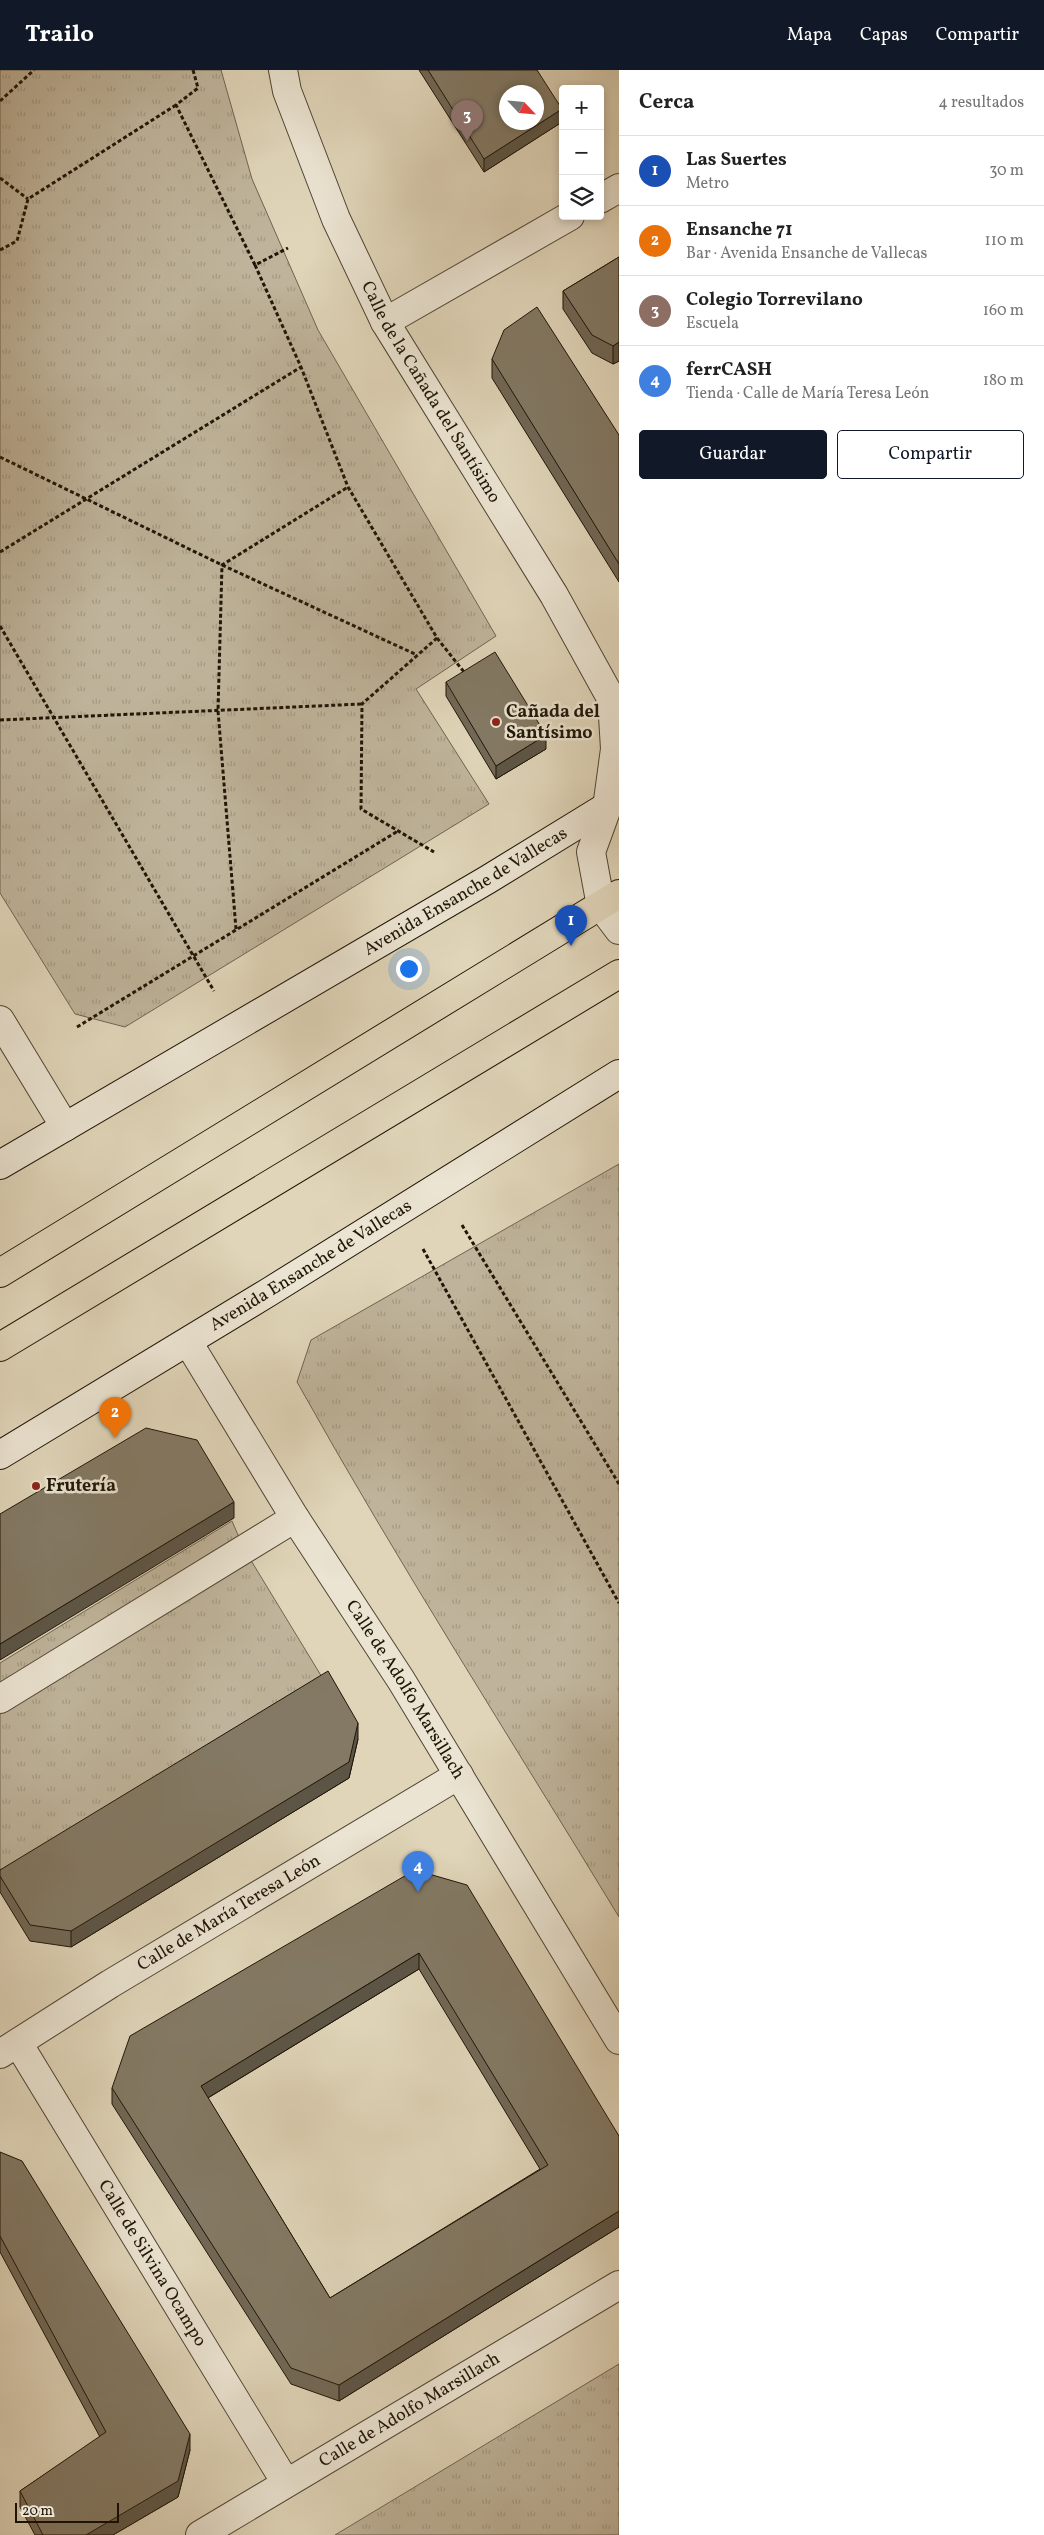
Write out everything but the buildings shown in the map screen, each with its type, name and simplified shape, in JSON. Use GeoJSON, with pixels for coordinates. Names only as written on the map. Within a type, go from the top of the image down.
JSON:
{"type":"FeatureCollection","features":[{"type":"Feature","properties":{"kind":"main road"},"geometry":{"type":"LineString","coordinates":[[0,1273],[610,900]]}},
{"type":"Feature","properties":{"kind":"main road"},"geometry":{"type":"LineString","coordinates":[[0,1347],[619,974]]}},
{"type":"Feature","properties":{"kind":"street","name":"Calle de la Cañada del Santísimo"},"geometry":{"type":"LineString","coordinates":[[283,70],[287,91],[336,219],[385,322],[554,595],[615,702],[613,803],[591,852],[610,900],[619,930]]}},
{"type":"Feature","properties":{"kind":"street"},"geometry":{"type":"LineString","coordinates":[[604,197],[619,188]]}},
{"type":"Feature","properties":{"kind":"street"},"geometry":{"type":"LineString","coordinates":[[385,322],[563,220]]}},
{"type":"Feature","properties":{"kind":"street","name":"Avenida Ensanche de Vallecas"},"geometry":{"type":"LineString","coordinates":[[0,1165],[613,803]]}},
{"type":"Feature","properties":{"kind":"street"},"geometry":{"type":"LineString","coordinates":[[0,1020],[64,1127]]}},
{"type":"Feature","properties":{"kind":"street","name":"Avenida Ensanche de Vallecas"},"geometry":{"type":"LineString","coordinates":[[0,1455],[188,1342],[619,1074]]}},
{"type":"Feature","properties":{"kind":"street","name":"Calle de Adolfo Marsillach"},"geometry":{"type":"LineString","coordinates":[[188,1342],[295,1518],[459,1775],[619,2040]]}},
{"type":"Feature","properties":{"kind":"street"},"geometry":{"type":"LineString","coordinates":[[0,1700],[295,1518]]}},
{"type":"Feature","properties":{"kind":"street","name":"Calle de María Teresa León"},"geometry":{"type":"LineString","coordinates":[[9,2048],[119,1979],[459,1775]]}},
{"type":"Feature","properties":{"kind":"street","name":"Calle de Silvina Ocampo"},"geometry":{"type":"LineString","coordinates":[[9,2048],[286,2483]]}},
{"type":"Feature","properties":{"kind":"street","name":"Calle de Adolfo Marsillach"},"geometry":{"type":"LineString","coordinates":[[200,2535],[619,2285]]}},
{"type":"Feature","properties":{"kind":"path"},"geometry":{"type":"LineString","coordinates":[[0,101],[34,70]]}},
{"type":"Feature","properties":{"kind":"path"},"geometry":{"type":"LineString","coordinates":[[0,250],[17,241],[28,199],[176,105],[198,88],[193,70]]}},
{"type":"Feature","properties":{"kind":"path"},"geometry":{"type":"LineString","coordinates":[[176,105],[255,265],[301,367],[348,487],[437,638],[464,672]]}},
{"type":"Feature","properties":{"kind":"path"},"geometry":{"type":"LineString","coordinates":[[0,178],[28,199]]}},
{"type":"Feature","properties":{"kind":"path"},"geometry":{"type":"LineString","coordinates":[[255,265],[288,248]]}},
{"type":"Feature","properties":{"kind":"path"},"geometry":{"type":"LineString","coordinates":[[0,552],[301,367]]}},
{"type":"Feature","properties":{"kind":"path"},"geometry":{"type":"LineString","coordinates":[[0,457],[222,565],[418,656]]}},
{"type":"Feature","properties":{"kind":"path"},"geometry":{"type":"LineString","coordinates":[[222,565],[348,487]]}},
{"type":"Feature","properties":{"kind":"path"},"geometry":{"type":"LineString","coordinates":[[222,565],[218,711],[236,929]]}},
{"type":"Feature","properties":{"kind":"path"},"geometry":{"type":"LineString","coordinates":[[0,626],[214,991]]}},
{"type":"Feature","properties":{"kind":"path"},"geometry":{"type":"LineString","coordinates":[[0,720],[362,704],[437,638]]}},
{"type":"Feature","properties":{"kind":"path"},"geometry":{"type":"LineString","coordinates":[[362,704],[361,809],[434,852]]}},
{"type":"Feature","properties":{"kind":"path"},"geometry":{"type":"LineString","coordinates":[[77,1027],[193,954],[398,830]]}},
{"type":"Feature","properties":{"kind":"path"},"geometry":{"type":"LineString","coordinates":[[462,1225],[619,1484]]}},
{"type":"Feature","properties":{"kind":"path"},"geometry":{"type":"LineString","coordinates":[[423,1249],[619,1603]]}},
{"type":"Feature","properties":{"kind":"green space"},"geometry":{"type":"Polygon","coordinates":[[[0,70],[221,70],[252,179],[318,330],[496,636],[416,689],[489,804],[125,1027],[75,1014],[0,893],[0,70]]]}},
{"type":"Feature","properties":{"kind":"green space"},"geometry":{"type":"Polygon","coordinates":[[[619,1164],[619,1917],[415,1584],[297,1382],[311,1340],[619,1164]]]}},
{"type":"Feature","properties":{"kind":"green space"},"geometry":{"type":"Polygon","coordinates":[[[232,1521],[244,1549],[328,1687],[0,1886],[0,1663],[232,1521]]]}},
{"type":"Feature","properties":{"kind":"green space"},"geometry":{"type":"Polygon","coordinates":[[[619,2364],[619,2535],[335,2535],[619,2364]]]}},
{"type":"Feature","properties":{"kind":"place","name":"Colegio Torrevilano"},"geometry":{"type":"Point","coordinates":[467,141]}},
{"type":"Feature","properties":{"kind":"place","name":"Cañada del Santísimo"},"geometry":{"type":"Point","coordinates":[496,722]}},
{"type":"Feature","properties":{"kind":"place","name":"Las Suertes"},"geometry":{"type":"Point","coordinates":[571,946]}},
{"type":"Feature","properties":{"kind":"place","name":"Ensanche 71"},"geometry":{"type":"Point","coordinates":[115,1438]}},
{"type":"Feature","properties":{"kind":"place","name":"Frutería"},"geometry":{"type":"Point","coordinates":[36,1486]}},
{"type":"Feature","properties":{"kind":"place","name":"ferrCASH"},"geometry":{"type":"Point","coordinates":[418,1892]}}]}
